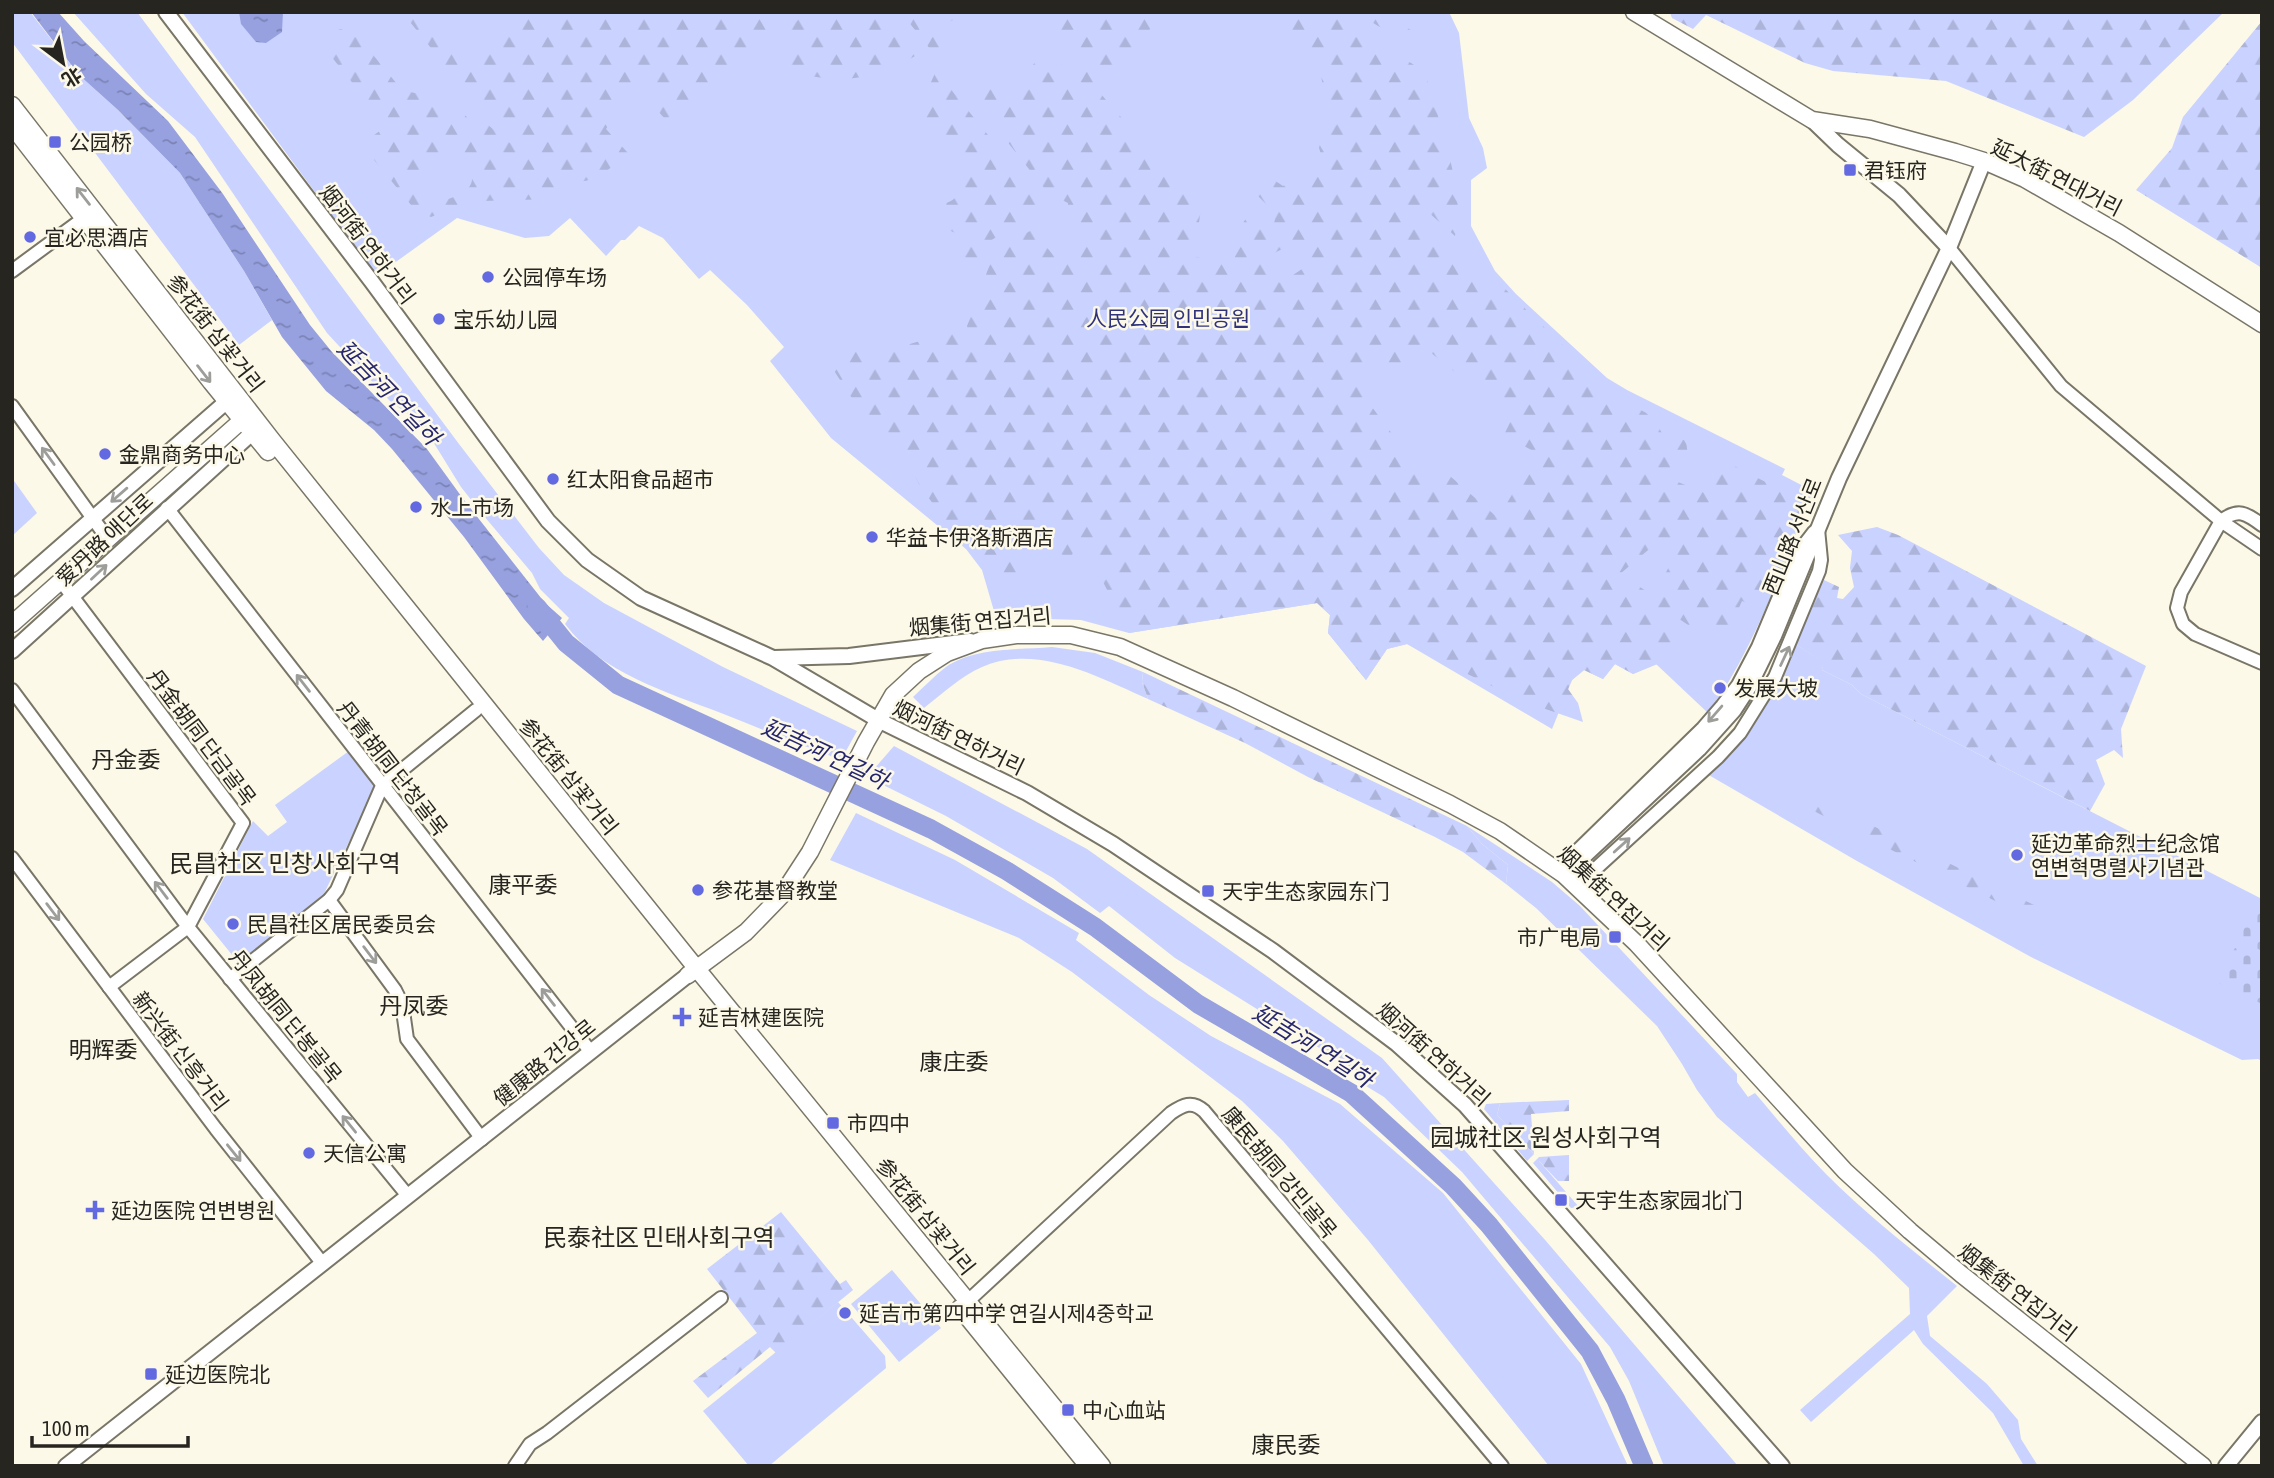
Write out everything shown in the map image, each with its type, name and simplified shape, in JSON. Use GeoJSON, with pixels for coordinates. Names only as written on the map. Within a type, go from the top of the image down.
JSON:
{"type":"FeatureCollection","features":[{"type":"Feature","properties":{"kind":"main road","name":"延大街 연대거리"},"geometry":{"type":"LineString","coordinates":[[1634,12],[1812,120],[1870,129],[1984,161],[2053,194],[2262,324]]}},
{"type":"Feature","properties":{"kind":"main road","name":"参花街 삼꽃거리"},"geometry":{"type":"LineString","coordinates":[[12,105],[242,414],[289,462],[1088,1466]]}},
{"type":"Feature","properties":{"kind":"main road","name":"参花街 삼꽃거리"},"geometry":{"type":"LineString","coordinates":[[12,126],[476,710],[1102,1466]]}},
{"type":"Feature","properties":{"kind":"main road","name":"爱丹路 애단로"},"geometry":{"type":"LineString","coordinates":[[12,610],[242,414]]}},
{"type":"Feature","properties":{"kind":"main road","name":"爱丹路 애단로"},"geometry":{"type":"LineString","coordinates":[[12,624],[242,414]]}},
{"type":"Feature","properties":{"kind":"main road","name":"烟集街 연집거리"},"geometry":{"type":"LineString","coordinates":[[982,640],[1016,635],[1071,635],[1119,647],[1233,698],[1500,831],[1564,875],[1637,944],[1845,1171],[1961,1275],[2203,1466]]}},
{"type":"Feature","properties":{"kind":"main road","name":"健康路 건강로"},"geometry":{"type":"LineString","coordinates":[[693,972],[757,923],[782,895],[810,852],[893,695],[919,671],[947,653],[982,640]]}},
{"type":"Feature","properties":{"kind":"street","name":"烟河街 연하거리"},"geometry":{"type":"LineString","coordinates":[[166,12],[548,521],[587,560],[641,598],[773,658],[880,721],[1027,793],[1113,844],[1273,951],[1396,1044],[1465,1105],[1782,1466]]}},
{"type":"Feature","properties":{"kind":"street","name":"延大街 연대거리"},"geometry":{"type":"LineString","coordinates":[[1812,120],[1899,195],[1949,248]]}},
{"type":"Feature","properties":{"kind":"street","name":"西山路 서산로"},"geometry":{"type":"LineString","coordinates":[[1564,875],[1699,749],[1734,710],[1762,663],[1818,527],[1880,390],[1949,248],[1984,161]]}},
{"type":"Feature","properties":{"kind":"street"},"geometry":{"type":"LineString","coordinates":[[12,271],[84,218]]}},
{"type":"Feature","properties":{"kind":"street"},"geometry":{"type":"LineString","coordinates":[[1949,248],[2061,386],[2221,522],[2262,549]]}},
{"type":"Feature","properties":{"kind":"street"},"geometry":{"type":"LineString","coordinates":[[12,406],[103,531]]}},
{"type":"Feature","properties":{"kind":"street","name":"爱丹路 애단로"},"geometry":{"type":"LineString","coordinates":[[12,651],[167,508],[242,414]]}},
{"type":"Feature","properties":{"kind":"street","name":"爱丹路 애단로"},"geometry":{"type":"LineString","coordinates":[[12,589],[92,518],[242,414]]}},
{"type":"Feature","properties":{"kind":"street","name":"丹青胡同 단청골목"},"geometry":{"type":"LineString","coordinates":[[167,508],[590,1051]]}},
{"type":"Feature","properties":{"kind":"street"},"geometry":{"type":"LineString","coordinates":[[2262,525],[2242,513],[2231,513],[2221,522],[2181,592],[2177,608],[2183,624],[2195,634],[2262,663]]}},
{"type":"Feature","properties":{"kind":"street","name":"丹金胡同 단금골목"},"geometry":{"type":"LineString","coordinates":[[61,580],[243,823],[188,926]]}},
{"type":"Feature","properties":{"kind":"street","name":"烟集街 연집거리"},"geometry":{"type":"LineString","coordinates":[[773,658],[825,658],[982,640]]}},
{"type":"Feature","properties":{"kind":"street","name":"丹凤胡同 단봉골목"},"geometry":{"type":"LineString","coordinates":[[12,690],[188,926],[408,1196]]}},
{"type":"Feature","properties":{"kind":"street"},"geometry":{"type":"LineString","coordinates":[[230,979],[329,900],[337,890],[382,786],[476,710]]}},
{"type":"Feature","properties":{"kind":"street","name":"新兴街 신흥거리"},"geometry":{"type":"LineString","coordinates":[[12,858],[216,1129],[323,1264]]}},
{"type":"Feature","properties":{"kind":"street"},"geometry":{"type":"LineString","coordinates":[[329,900],[396,990],[402,1004],[407,1039],[482,1139]]}},
{"type":"Feature","properties":{"kind":"street"},"geometry":{"type":"LineString","coordinates":[[109,987],[188,926]]}},
{"type":"Feature","properties":{"kind":"street","name":"健康路 건강로"},"geometry":{"type":"LineString","coordinates":[[66,1466],[693,972]]}},
{"type":"Feature","properties":{"kind":"street","name":"康民胡同 강민골목"},"geometry":{"type":"LineString","coordinates":[[968,1301],[1171,1113],[1186,1104],[1194,1104],[1204,1111],[1502,1466]]}},
{"type":"Feature","properties":{"kind":"street"},"geometry":{"type":"LineString","coordinates":[[514,1466],[530,1444],[721,1298]]}},
{"type":"Feature","properties":{"kind":"street"},"geometry":{"type":"LineString","coordinates":[[2226,1466],[2262,1422]]}},
{"type":"Feature","properties":{"kind":"green space"},"geometry":{"type":"Polygon","coordinates":[[[12,12],[30,12],[79,75],[180,173],[244,271],[272,320],[239,345],[12,42],[12,12]]]}},
{"type":"Feature","properties":{"kind":"green space"},"geometry":{"type":"Polygon","coordinates":[[[73,12],[137,12],[459,444],[539,548],[564,575],[604,603],[723,667],[857,731],[841,760],[636,679],[597,656],[580,641],[565,624],[569,618],[540,589],[532,573],[461,487],[432,440],[413,418],[390,401],[327,333],[195,137],[146,94],[73,12]]]}},
{"type":"Feature","properties":{"kind":"green space","name":"人民公园 인민공원"},"geometry":{"type":"Polygon","coordinates":[[[182,12],[1449,12],[1459,33],[1469,118],[1483,148],[1487,168],[1471,180],[1471,226],[1495,271],[1516,294],[1607,378],[1785,469],[1782,475],[1813,491],[1754,634],[1725,688],[1708,713],[1656,664],[1633,674],[1615,664],[1603,679],[1584,670],[1572,680],[1552,729],[1407,644],[1387,649],[1366,680],[1328,633],[1330,615],[1317,603],[1129,633],[1081,620],[1048,619],[994,611],[982,570],[966,549],[831,438],[770,361],[784,347],[747,305],[710,270],[699,279],[663,238],[639,226],[606,256],[570,218],[549,236],[525,238],[457,218],[379,274],[374,272],[182,12]]]}},
{"type":"Feature","properties":{"kind":"green space"},"geometry":{"type":"Polygon","coordinates":[[[402,12],[432,12],[432,31],[440,40],[449,43],[464,66],[504,37],[508,12],[525,12],[529,17],[534,12],[790,12],[666,120],[656,109],[664,105],[637,82],[606,129],[628,153],[596,177],[574,181],[476,104],[402,12]]]}},
{"type":"Feature","properties":{"kind":"green space"},"geometry":{"type":"Polygon","coordinates":[[[807,12],[889,12],[922,52],[888,69],[855,78],[822,78],[785,68],[786,51],[782,34],[807,12]]]}},
{"type":"Feature","properties":{"kind":"green space"},"geometry":{"type":"Polygon","coordinates":[[[909,12],[973,12],[933,28],[951,53],[941,63],[904,16],[909,12]]]}},
{"type":"Feature","properties":{"kind":"green space"},"geometry":{"type":"Polygon","coordinates":[[[1052,12],[1148,12],[1154,24],[1100,93],[1201,209],[1194,256],[1214,262],[1248,216],[1273,228],[1276,214],[1253,191],[1271,178],[1283,186],[1325,167],[1319,148],[1328,114],[1318,59],[1272,12],[1389,12],[1414,33],[1422,52],[1358,14],[1349,23],[1425,72],[1454,178],[1458,219],[1455,236],[1427,211],[1419,217],[1491,284],[1499,283],[1625,406],[1640,409],[1650,417],[1665,439],[1686,440],[1688,457],[1667,460],[1678,482],[1710,495],[1723,460],[1808,504],[1764,610],[1742,601],[1727,634],[1711,622],[1694,629],[1666,610],[1667,621],[1688,640],[1670,659],[1633,674],[1615,664],[1603,679],[1584,670],[1572,680],[1568,689],[1578,703],[1583,722],[1520,700],[1407,644],[1387,649],[1366,680],[1328,633],[1330,615],[1317,603],[1129,633],[1099,574],[1095,558],[1076,545],[1070,560],[1043,542],[1020,547],[1022,571],[1010,589],[989,557],[966,549],[920,486],[915,476],[917,465],[903,448],[888,454],[829,363],[831,349],[886,351],[896,347],[904,353],[910,344],[959,329],[970,343],[967,326],[994,253],[1003,245],[1032,230],[1060,263],[1076,256],[1077,240],[1090,247],[1096,243],[1067,218],[1068,203],[1048,193],[975,101],[982,83],[1017,84],[1042,54],[1071,70],[1079,62],[1049,29],[1056,17],[1052,12]],[[1296,242],[1261,260],[1269,278],[1281,283],[1311,263],[1296,242]],[[1425,348],[1387,376],[1373,365],[1357,387],[1434,490],[1450,476],[1498,518],[1537,453],[1504,435],[1512,418],[1425,348]],[[1654,545],[1620,574],[1660,600],[1662,580],[1673,559],[1654,545]]]}},
{"type":"Feature","properties":{"kind":"green space"},"geometry":{"type":"Polygon","coordinates":[[[2224,12],[2133,100],[2084,137],[1946,81],[1833,71],[1805,63],[1706,15],[1693,29],[1672,18],[1670,13],[2224,12]]]}},
{"type":"Feature","properties":{"kind":"green space"},"geometry":{"type":"Polygon","coordinates":[[[2262,21],[2262,268],[2136,190],[2172,148],[2183,117],[2262,21]]]}},
{"type":"Feature","properties":{"kind":"green space"},"geometry":{"type":"Polygon","coordinates":[[[350,27],[402,90],[456,105],[474,125],[482,120],[565,188],[553,199],[480,201],[463,204],[431,217],[416,211],[361,144],[387,126],[322,45],[321,34],[350,27]],[[459,143],[419,164],[423,189],[443,201],[465,191],[472,180],[459,143]]]}},
{"type":"Feature","properties":{"kind":"green space"},"geometry":{"type":"Polygon","coordinates":[[[936,71],[1039,198],[1035,213],[990,241],[979,267],[970,267],[961,257],[966,244],[959,235],[943,227],[946,203],[956,196],[962,164],[960,156],[941,146],[927,126],[925,102],[936,71]]]}},
{"type":"Feature","properties":{"kind":"green space"},"geometry":{"type":"Polygon","coordinates":[[[12,478],[37,513],[12,536],[12,478]]]}},
{"type":"Feature","properties":{"kind":"green space"},"geometry":{"type":"Polygon","coordinates":[[[1877,527],[1898,535],[2146,666],[2121,729],[2123,758],[2114,750],[2096,760],[2105,784],[2090,811],[1861,694],[1852,685],[1822,670],[1823,662],[1795,644],[1824,580],[1839,587],[1837,598],[1843,599],[1854,587],[1850,568],[1852,551],[1838,535],[1877,527]]]}},
{"type":"Feature","properties":{"kind":"green space"},"geometry":{"type":"Polygon","coordinates":[[[1795,644],[1824,662],[1822,670],[1852,685],[1861,694],[2262,899],[2262,1061],[2242,1060],[2031,957],[1707,774],[1795,644]]]}},
{"type":"Feature","properties":{"kind":"green space"},"geometry":{"type":"Polygon","coordinates":[[[1052,647],[1095,653],[1143,672],[1142,682],[1148,699],[1067,666],[1024,659],[982,667],[924,708],[913,697],[946,667],[970,656],[1052,647]]]}},
{"type":"Feature","properties":{"kind":"green space"},"geometry":{"type":"Polygon","coordinates":[[[1143,672],[1467,826],[1482,844],[1508,865],[1506,884],[1463,852],[1435,837],[1308,777],[1245,743],[1148,699],[1142,682],[1143,672]]]}},
{"type":"Feature","properties":{"kind":"green space"},"geometry":{"type":"Polygon","coordinates":[[[894,746],[1087,849],[1382,1058],[1546,1241],[1738,1466],[1664,1466],[1629,1381],[1610,1347],[1462,1172],[1384,1097],[1353,1078],[1358,1072],[1175,958],[1109,906],[1100,913],[1053,878],[946,816],[867,777],[894,746]]]}},
{"type":"Feature","properties":{"kind":"green space"},"geometry":{"type":"Polygon","coordinates":[[[349,751],[374,782],[375,788],[319,904],[241,966],[203,919],[253,821],[268,836],[287,822],[275,805],[349,751]]]}},
{"type":"Feature","properties":{"kind":"green space"},"geometry":{"type":"Polygon","coordinates":[[[1815,790],[1822,800],[1838,807],[1840,818],[1853,821],[1847,828],[1812,810],[1806,797],[1809,791],[1815,790]]]}},
{"type":"Feature","properties":{"kind":"green space"},"geometry":{"type":"Polygon","coordinates":[[[856,813],[955,860],[1079,933],[1076,940],[1149,995],[1211,1036],[1340,1104],[1443,1193],[1581,1364],[1628,1466],[1549,1466],[1368,1240],[1283,1141],[1242,1101],[1072,972],[1019,938],[830,860],[856,813]]]}},
{"type":"Feature","properties":{"kind":"green space"},"geometry":{"type":"Polygon","coordinates":[[[1863,821],[2040,908],[2032,919],[1865,837],[1860,831],[1863,821]]]}},
{"type":"Feature","properties":{"kind":"green space"},"geometry":{"type":"Polygon","coordinates":[[[1467,826],[1552,882],[1580,906],[1737,1074],[1737,1082],[1748,1097],[1755,1093],[1808,1155],[1842,1189],[1957,1286],[1927,1316],[1930,1336],[1987,1384],[2018,1420],[2021,1439],[2038,1466],[2024,1466],[1993,1413],[1923,1344],[1914,1330],[1811,1422],[1800,1410],[1910,1314],[1909,1288],[1874,1254],[1717,1117],[1657,1026],[1536,908],[1506,884],[1508,865],[1482,844],[1467,826]]]}},
{"type":"Feature","properties":{"kind":"green space"},"geometry":{"type":"Polygon","coordinates":[[[2256,905],[2262,908],[2262,951],[2239,939],[2256,905]]]}},
{"type":"Feature","properties":{"kind":"green space"},"geometry":{"type":"Polygon","coordinates":[[[2235,948],[2262,961],[2262,1004],[2217,982],[2235,948]]]}},
{"type":"Feature","properties":{"kind":"green space"},"geometry":{"type":"Polygon","coordinates":[[[1569,1100],[1569,1111],[1531,1114],[1534,1154],[1497,1115],[1500,1103],[1569,1100]]]}},
{"type":"Feature","properties":{"kind":"green space"},"geometry":{"type":"Polygon","coordinates":[[[1500,1103],[1497,1115],[1534,1154],[1527,1161],[1484,1109],[1486,1104],[1500,1103]]]}},
{"type":"Feature","properties":{"kind":"green space"},"geometry":{"type":"Polygon","coordinates":[[[1569,1155],[1569,1181],[1558,1181],[1539,1161],[1539,1157],[1569,1155]]]}},
{"type":"Feature","properties":{"kind":"green space"},"geometry":{"type":"Polygon","coordinates":[[[1539,1157],[1539,1161],[1579,1207],[1571,1208],[1533,1163],[1539,1157]]]}},
{"type":"Feature","properties":{"kind":"green space"},"geometry":{"type":"Polygon","coordinates":[[[781,1212],[840,1284],[846,1280],[853,1290],[776,1353],[770,1347],[708,1398],[693,1381],[757,1333],[707,1269],[781,1212]]]}},
{"type":"Feature","properties":{"kind":"green space"},"geometry":{"type":"Polygon","coordinates":[[[892,1270],[941,1328],[899,1362],[851,1304],[892,1270]]]}},
{"type":"Feature","properties":{"kind":"green space"},"geometry":{"type":"Polygon","coordinates":[[[838,1302],[885,1356],[886,1368],[769,1466],[749,1466],[703,1411],[838,1302]]]}},
{"type":"Feature","properties":{"kind":"water"},"geometry":{"type":"Polygon","coordinates":[[[31,12],[58,12],[84,41],[168,121],[223,194],[310,325],[332,352],[427,449],[545,603],[562,618],[543,641],[464,537],[392,449],[374,430],[326,391],[282,337],[244,271],[180,173],[79,75],[31,12]]]}},
{"type":"Feature","properties":{"kind":"water"},"geometry":{"type":"Polygon","coordinates":[[[239,12],[283,12],[282,32],[266,43],[256,42],[241,24],[239,12]]]}},
{"type":"Feature","properties":{"kind":"waterway","name":"延吉河 연길하"},"geometry":{"type":"LineString","coordinates":[[537,607],[566,643],[618,685],[931,829],[1007,871],[1095,927],[1198,1004],[1351,1093],[1453,1186],[1489,1225],[1590,1351],[1616,1400],[1644,1466]]}},
{"type":"Feature","properties":{"kind":"place","name":"公园桥"},"geometry":{"type":"Point","coordinates":[55,142]}},
{"type":"Feature","properties":{"kind":"place","name":"君钰府"},"geometry":{"type":"Point","coordinates":[1850,170]}},
{"type":"Feature","properties":{"kind":"place","name":"宜必思酒店"},"geometry":{"type":"Point","coordinates":[30,237]}},
{"type":"Feature","properties":{"kind":"place","name":"公园停车场"},"geometry":{"type":"Point","coordinates":[488,277]}},
{"type":"Feature","properties":{"kind":"place","name":"宝乐幼儿园"},"geometry":{"type":"Point","coordinates":[439,319]}},
{"type":"Feature","properties":{"kind":"place","name":"金鼎商务中心"},"geometry":{"type":"Point","coordinates":[105,454]}},
{"type":"Feature","properties":{"kind":"place","name":"红太阳食品超市"},"geometry":{"type":"Point","coordinates":[553,479]}},
{"type":"Feature","properties":{"kind":"place","name":"水上市场"},"geometry":{"type":"Point","coordinates":[416,507]}},
{"type":"Feature","properties":{"kind":"place","name":"华益卡伊洛斯酒店"},"geometry":{"type":"Point","coordinates":[872,537]}},
{"type":"Feature","properties":{"kind":"place","name":"发展大坡"},"geometry":{"type":"Point","coordinates":[1720,688]}},
{"type":"Feature","properties":{"kind":"place","name":"延边革命烈士纪念馆 연변혁명렬사기념관"},"geometry":{"type":"Point","coordinates":[2017,855]}},
{"type":"Feature","properties":{"kind":"place","name":"参花基督教堂"},"geometry":{"type":"Point","coordinates":[698,890]}},
{"type":"Feature","properties":{"kind":"place","name":"天宇生态家园东门"},"geometry":{"type":"Point","coordinates":[1208,891]}},
{"type":"Feature","properties":{"kind":"place","name":"民昌社区居民委员会"},"geometry":{"type":"Point","coordinates":[233,924]}},
{"type":"Feature","properties":{"kind":"place","name":"市广电局"},"geometry":{"type":"Point","coordinates":[1615,937]}},
{"type":"Feature","properties":{"kind":"place","name":"延吉林建医院"},"geometry":{"type":"Point","coordinates":[682,1017]}},
{"type":"Feature","properties":{"kind":"place","name":"市四中"},"geometry":{"type":"Point","coordinates":[833,1123]}},
{"type":"Feature","properties":{"kind":"place","name":"天信公寓"},"geometry":{"type":"Point","coordinates":[309,1153]}},
{"type":"Feature","properties":{"kind":"place","name":"天宇生态家园北门"},"geometry":{"type":"Point","coordinates":[1561,1200]}},
{"type":"Feature","properties":{"kind":"place","name":"延边医院 연변병원"},"geometry":{"type":"Point","coordinates":[95,1210]}},
{"type":"Feature","properties":{"kind":"place","name":"延吉市第四中学 연길시제4중학교"},"geometry":{"type":"Point","coordinates":[845,1313]}},
{"type":"Feature","properties":{"kind":"place","name":"延边医院北"},"geometry":{"type":"Point","coordinates":[151,1374]}},
{"type":"Feature","properties":{"kind":"place","name":"中心血站"},"geometry":{"type":"Point","coordinates":[1068,1410]}},
{"type":"Feature","properties":{"kind":"district","name":"丹金委"},"geometry":{"type":"Point","coordinates":[126,760]}},
{"type":"Feature","properties":{"kind":"district","name":"民昌社区 민창사회구역"},"geometry":{"type":"Point","coordinates":[285,863]}},
{"type":"Feature","properties":{"kind":"district","name":"康平委"},"geometry":{"type":"Point","coordinates":[523,885]}},
{"type":"Feature","properties":{"kind":"district","name":"丹凤委"},"geometry":{"type":"Point","coordinates":[414,1006]}},
{"type":"Feature","properties":{"kind":"district","name":"明辉委"},"geometry":{"type":"Point","coordinates":[103,1050]}},
{"type":"Feature","properties":{"kind":"district","name":"康庄委"},"geometry":{"type":"Point","coordinates":[954,1062]}},
{"type":"Feature","properties":{"kind":"district","name":"园城社区 원성사회구역"},"geometry":{"type":"Point","coordinates":[1546,1137]}},
{"type":"Feature","properties":{"kind":"district","name":"民泰社区 민태사회구역"},"geometry":{"type":"Point","coordinates":[659,1237]}},
{"type":"Feature","properties":{"kind":"district","name":"康民委"},"geometry":{"type":"Point","coordinates":[1286,1445]}}]}
